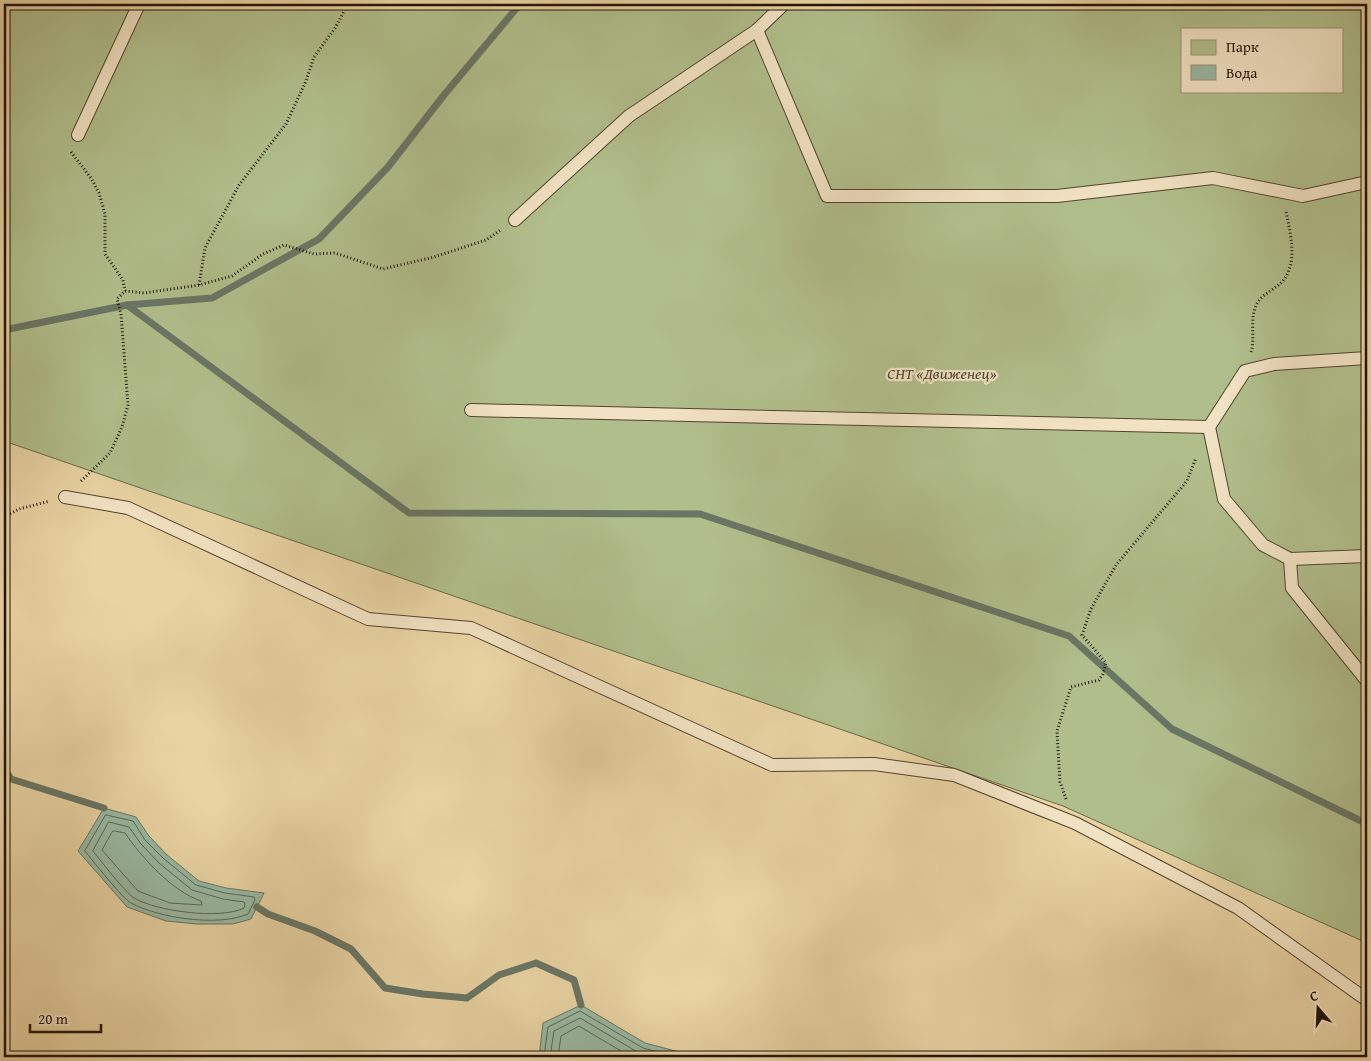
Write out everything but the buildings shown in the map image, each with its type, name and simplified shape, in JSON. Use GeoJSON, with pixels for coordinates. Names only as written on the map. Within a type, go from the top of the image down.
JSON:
{"type":"FeatureCollection","features":[{"type":"Feature","properties":{"kind":"lane"},"geometry":{"type":"LineString","coordinates":[[78,135],[139,4]]}},
{"type":"Feature","properties":{"kind":"lane"},"geometry":{"type":"LineString","coordinates":[[515,220],[629,116],[757,30],[784,4]]}},
{"type":"Feature","properties":{"kind":"lane"},"geometry":{"type":"LineString","coordinates":[[757,30],[827,196],[1057,196],[1213,178],[1303,196],[1367,182]]}},
{"type":"Feature","properties":{"kind":"lane"},"geometry":{"type":"LineString","coordinates":[[1367,358],[1274,364],[1245,372],[1209,427],[1224,499],[1263,545],[1290,559],[1367,556]]}},
{"type":"Feature","properties":{"kind":"lane"},"geometry":{"type":"LineString","coordinates":[[471,410],[1209,427]]}},
{"type":"Feature","properties":{"kind":"lane"},"geometry":{"type":"LineString","coordinates":[[66,497],[128,508],[368,619],[471,628],[772,764],[874,764],[954,776],[1075,823],[1238,908],[1367,1000]]}},
{"type":"Feature","properties":{"kind":"lane"},"geometry":{"type":"LineString","coordinates":[[1290,559],[1292,588],[1367,682]]}},
{"type":"Feature","properties":{"kind":"path"},"geometry":{"type":"LineString","coordinates":[[199,285],[205,248],[239,185],[286,124],[306,82],[314,57],[335,28],[348,4]]}},
{"type":"Feature","properties":{"kind":"path"},"geometry":{"type":"LineString","coordinates":[[78,135],[70,150],[91,178],[99,193],[105,214],[105,254],[123,280],[126,291]]}},
{"type":"Feature","properties":{"kind":"path"},"geometry":{"type":"LineString","coordinates":[[1245,372],[1254,344],[1251,326],[1258,302],[1282,282],[1291,266],[1293,252],[1283,192]]}},
{"type":"Feature","properties":{"kind":"path"},"geometry":{"type":"LineString","coordinates":[[4,517],[19,509],[66,497],[110,453],[122,428],[128,404],[121,314],[116,299],[126,291],[144,293],[199,285],[232,276],[263,254],[284,245],[314,254],[335,253],[383,269],[434,257],[486,240],[515,220]]}},
{"type":"Feature","properties":{"kind":"path"},"geometry":{"type":"LineString","coordinates":[[1075,823],[1060,782],[1057,731],[1071,687],[1099,680],[1103,674],[1106,662],[1082,635],[1091,608],[1116,565],[1187,482],[1209,427]]}},
{"type":"Feature","properties":{"kind":"green space","name":"СНТ «Движенец»"},"geometry":{"type":"Polygon","coordinates":[[[4,4],[1367,4],[1367,943],[1063,806],[4,441],[4,4]]]}},
{"type":"Feature","properties":{"kind":"water"},"geometry":{"type":"Polygon","coordinates":[[[104,808],[136,817],[149,836],[167,855],[199,881],[226,888],[264,893],[251,919],[233,924],[197,924],[166,921],[127,907],[78,851],[104,808]]]}},
{"type":"Feature","properties":{"kind":"water"},"geometry":{"type":"Polygon","coordinates":[[[581,1005],[645,1043],[683,1053],[726,1053],[733,1057],[539,1057],[543,1023],[581,1005]]]}},
{"type":"Feature","properties":{"kind":"waterway"},"geometry":{"type":"LineString","coordinates":[[4,24],[8,4]]}},
{"type":"Feature","properties":{"kind":"waterway"},"geometry":{"type":"LineString","coordinates":[[127,305],[212,298],[319,239],[388,167],[444,95],[520,4]]}},
{"type":"Feature","properties":{"kind":"waterway"},"geometry":{"type":"LineString","coordinates":[[4,330],[127,305],[409,513],[700,514],[1069,636],[1172,729],[1367,823]]}},
{"type":"Feature","properties":{"kind":"waterway"},"geometry":{"type":"LineString","coordinates":[[4,769],[11,779],[104,808]]}},
{"type":"Feature","properties":{"kind":"waterway"},"geometry":{"type":"LineString","coordinates":[[257,907],[268,914],[315,931],[351,949],[385,988],[467,998],[499,975],[536,963],[574,980],[581,1005]]}}]}
